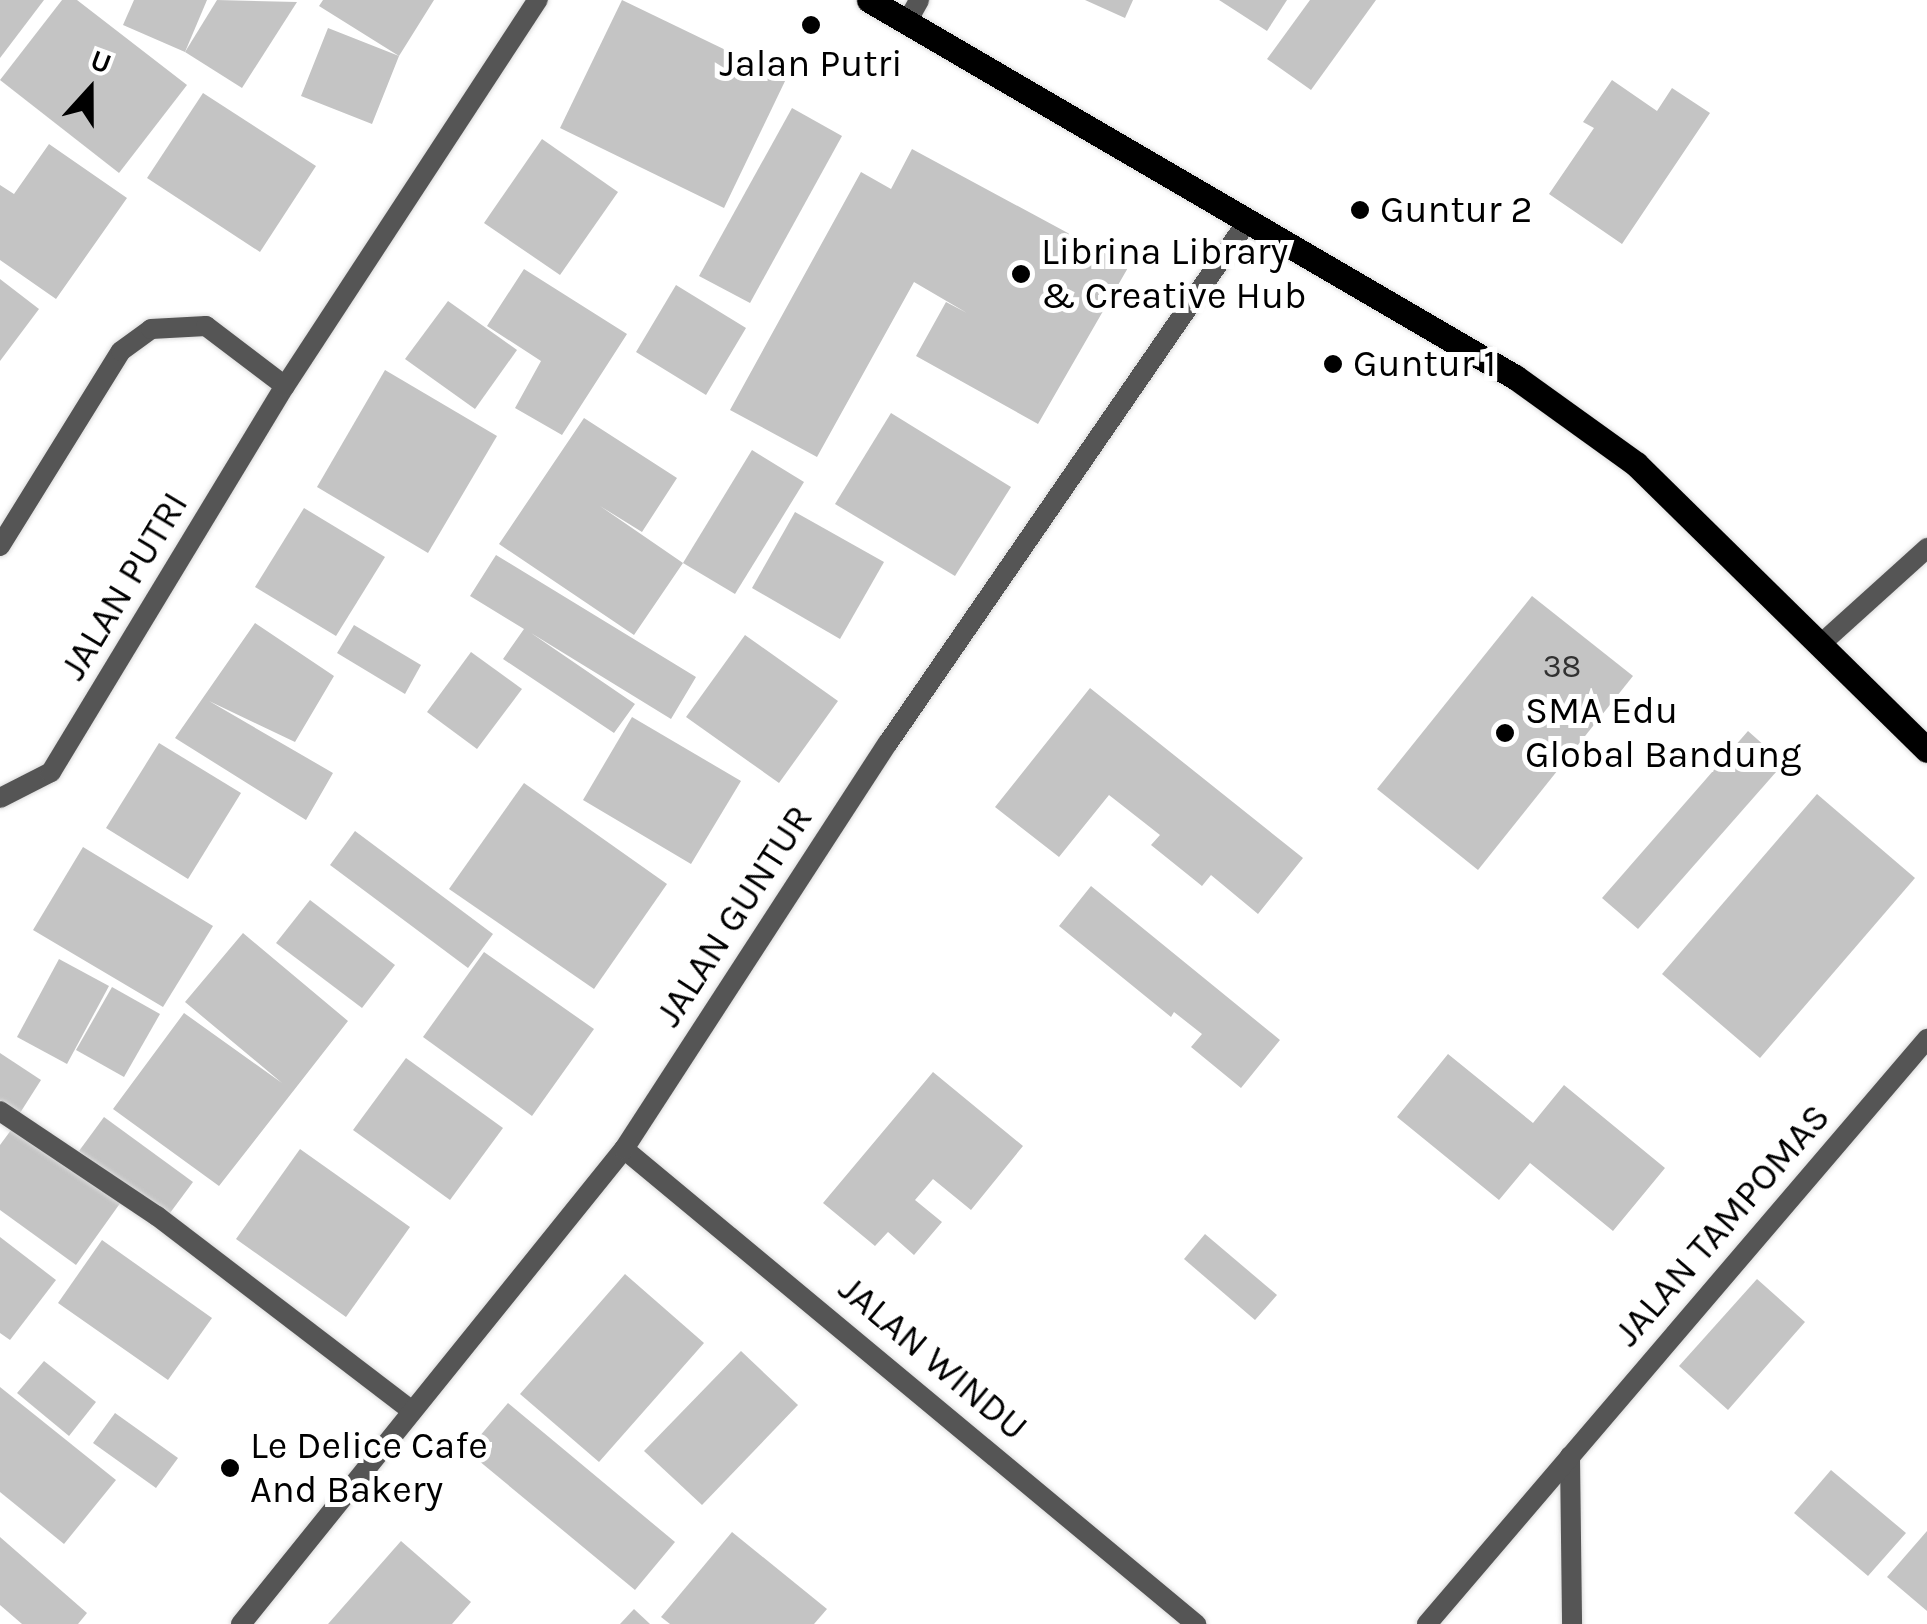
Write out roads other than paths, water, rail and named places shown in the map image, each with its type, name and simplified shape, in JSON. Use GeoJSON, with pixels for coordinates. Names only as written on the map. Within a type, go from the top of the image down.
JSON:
{"type":"FeatureCollection","features":[{"type":"Feature","properties":{"kind":"main road"},"geometry":{"type":"LineString","coordinates":[[869,0],[913,11],[1249,219],[1515,377],[1636,464],[1927,750]]}},
{"type":"Feature","properties":{"kind":"street","name":"JALAN PUTRI"},"geometry":{"type":"LineString","coordinates":[[0,798],[52,772],[286,386],[538,0]]}},
{"type":"Feature","properties":{"kind":"street","name":"JALAN GUNTUR"},"geometry":{"type":"LineString","coordinates":[[241,1624],[624,1149],[888,743],[1249,219]]}},
{"type":"Feature","properties":{"kind":"street"},"geometry":{"type":"LineString","coordinates":[[0,546],[121,352],[151,329],[206,326],[286,386]]}},
{"type":"Feature","properties":{"kind":"street"},"geometry":{"type":"LineString","coordinates":[[1822,643],[1927,548]]}},
{"type":"Feature","properties":{"kind":"street","name":"JALAN TAMPOMAS"},"geometry":{"type":"LineString","coordinates":[[1427,1624],[1927,1039]]}},
{"type":"Feature","properties":{"kind":"street"},"geometry":{"type":"LineString","coordinates":[[0,1111],[157,1216],[412,1411]]}},
{"type":"Feature","properties":{"kind":"street","name":"JALAN WINDU"},"geometry":{"type":"LineString","coordinates":[[624,1149],[1196,1624]]}},
{"type":"Feature","properties":{"kind":"street"},"geometry":{"type":"LineString","coordinates":[[1570,1456],[1572,1624]]}},
{"type":"Feature","properties":{"kind":"place","name":"Jalan Putri"},"geometry":{"type":"Point","coordinates":[811,25]}},
{"type":"Feature","properties":{"kind":"place","name":"Guntur 2"},"geometry":{"type":"Point","coordinates":[1360,210]}},
{"type":"Feature","properties":{"kind":"place","name":"Librina Library & Creative Hub"},"geometry":{"type":"Point","coordinates":[1021,274]}},
{"type":"Feature","properties":{"kind":"place","name":"Guntur 1"},"geometry":{"type":"Point","coordinates":[1333,364]}},
{"type":"Feature","properties":{"kind":"place","name":"SMA Edu Global Bandung"},"geometry":{"type":"Point","coordinates":[1505,733]}},
{"type":"Feature","properties":{"kind":"place","name":"Le Delice Cafe And Bakery"},"geometry":{"type":"Point","coordinates":[230,1468]}}]}
